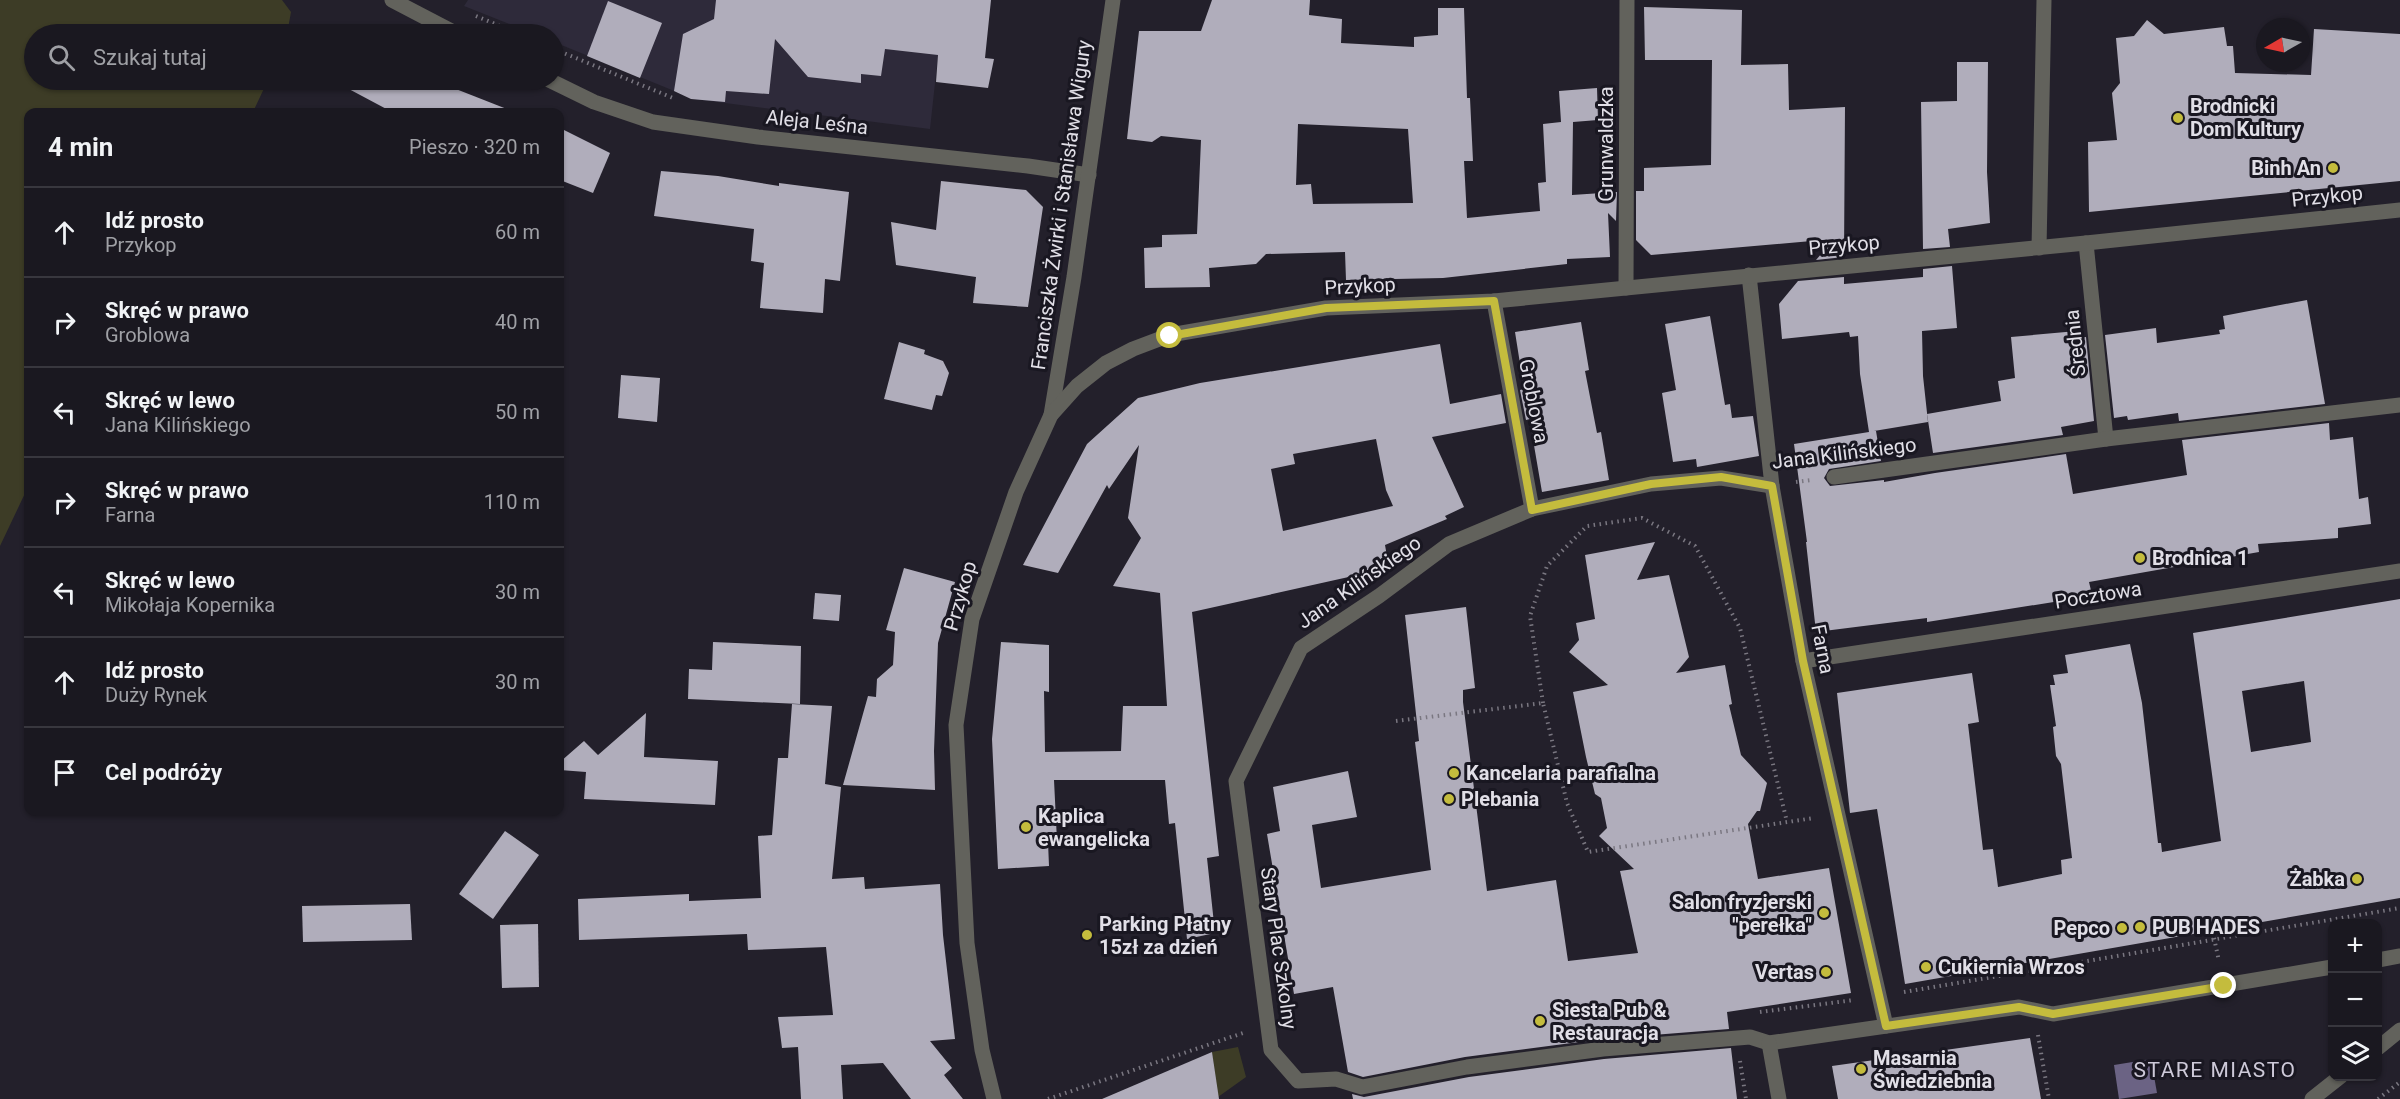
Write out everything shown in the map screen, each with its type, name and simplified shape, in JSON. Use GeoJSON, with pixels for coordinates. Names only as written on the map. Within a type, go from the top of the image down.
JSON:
{"type":"FeatureCollection","features":[{"type":"Feature","properties":{"kind":"street"},"geometry":{"type":"LineString","coordinates":[[392,0],[438,24]]}},
{"type":"Feature","properties":{"kind":"street","name":"Franciszka Żwirki i Stanisława Wigury"},"geometry":{"type":"LineString","coordinates":[[1051,416],[1089,175],[1113,0]]}},
{"type":"Feature","properties":{"kind":"street","name":"Grunwaldzka"},"geometry":{"type":"LineString","coordinates":[[1626,288],[1627,0]]}},
{"type":"Feature","properties":{"kind":"street"},"geometry":{"type":"LineString","coordinates":[[2039,248],[2044,0]]}},
{"type":"Feature","properties":{"kind":"street","name":"Aleja Leśna"},"geometry":{"type":"LineString","coordinates":[[564,87],[594,102],[653,122],[758,137],[1089,175]]}},
{"type":"Feature","properties":{"kind":"street","name":"Przykop"},"geometry":{"type":"LineString","coordinates":[[994,1099],[982,1050],[967,943],[956,725],[972,619],[1016,492],[1051,416],[1077,386],[1106,363],[1133,349],[1170,336],[1326,308],[1494,301],[2400,210]]}},
{"type":"Feature","properties":{"kind":"street","name":"Średnia"},"geometry":{"type":"LineString","coordinates":[[2086,243],[2106,439]]}},
{"type":"Feature","properties":{"kind":"street","name":"Farna"},"geometry":{"type":"LineString","coordinates":[[1749,274],[1772,486],[1803,661],[1886,1026]]}},
{"type":"Feature","properties":{"kind":"street","name":"Groblowa"},"geometry":{"type":"LineString","coordinates":[[1494,301],[1532,510]]}},
{"type":"Feature","properties":{"kind":"street","name":"Jana Kilińskiego"},"geometry":{"type":"LineString","coordinates":[[1834,477],[2106,439],[2400,405]]}},
{"type":"Feature","properties":{"kind":"street","name":"Jana Kilińskiego"},"geometry":{"type":"LineString","coordinates":[[1236,781],[1301,648],[1379,596],[1449,544],[1532,510],[1651,484],[1721,477],[1772,486]]}},
{"type":"Feature","properties":{"kind":"street","name":"Pocztowa"},"geometry":{"type":"LineString","coordinates":[[1803,661],[2400,571]]}},
{"type":"Feature","properties":{"kind":"street","name":"Stary Plac Szkolny"},"geometry":{"type":"LineString","coordinates":[[1236,781],[1271,1050],[1298,1082],[1336,1079],[1364,1093]]}},
{"type":"Feature","properties":{"kind":"street"},"geometry":{"type":"LineString","coordinates":[[2382,959],[2400,956]]}},
{"type":"Feature","properties":{"kind":"street"},"geometry":{"type":"LineString","coordinates":[[1364,1093],[1467,1067],[1604,1049],[1750,1037],[1769,1043],[2019,1007],[2053,1014],[2328,969]]}},
{"type":"Feature","properties":{"kind":"street"},"geometry":{"type":"LineString","coordinates":[[2382,1045],[2400,1030]]}},
{"type":"Feature","properties":{"kind":"street"},"geometry":{"type":"LineString","coordinates":[[1769,1043],[1779,1099]]}},
{"type":"Feature","properties":{"kind":"street"},"geometry":{"type":"LineString","coordinates":[[2312,1099],[2336,1081]]}},
{"type":"Feature","properties":{"kind":"path"},"geometry":{"type":"LineString","coordinates":[[469,13],[495,24]]}},
{"type":"Feature","properties":{"kind":"path"},"geometry":{"type":"LineString","coordinates":[[564,53],[678,100]]}},
{"type":"Feature","properties":{"kind":"path","name":"Jana Kilińskiego"},"geometry":{"type":"LineString","coordinates":[[1772,486],[1834,477]]}},
{"type":"Feature","properties":{"kind":"path"},"geometry":{"type":"LineString","coordinates":[[1787,822],[1740,628],[1695,546],[1642,518],[1587,526],[1547,566],[1530,616],[1543,703],[1567,803],[1588,852],[1787,822],[1837,814]]}},
{"type":"Feature","properties":{"kind":"path"},"geometry":{"type":"LineString","coordinates":[[1396,721],[1543,703]]}},
{"type":"Feature","properties":{"kind":"path"},"geometry":{"type":"LineString","coordinates":[[1900,993],[2400,908]]}},
{"type":"Feature","properties":{"kind":"path"},"geometry":{"type":"LineString","coordinates":[[1749,1014],[1864,998]]}},
{"type":"Feature","properties":{"kind":"path"},"geometry":{"type":"LineString","coordinates":[[1047,1099],[1268,1025]]}},
{"type":"Feature","properties":{"kind":"path"},"geometry":{"type":"LineString","coordinates":[[1729,1038],[1730,1047],[1738,1046],[1746,1099]]}},
{"type":"Feature","properties":{"kind":"path"},"geometry":{"type":"LineString","coordinates":[[2378,1099],[2400,1082]]}},
{"type":"Feature","properties":{"kind":"shaded area"},"geometry":{"type":"Polygon","coordinates":[[[0,0],[282,0],[291,12],[289,24],[24,24],[24,90],[263,90],[255,108],[24,108],[24,495],[0,546],[0,0]]]}},
{"type":"Feature","properties":{"kind":"shaded area"},"geometry":{"type":"Polygon","coordinates":[[[468,0],[944,0],[930,129],[694,99],[564,46],[564,24],[510,24],[464,6],[468,0]]]}},
{"type":"Feature","properties":{"kind":"shaded area"},"geometry":{"type":"Polygon","coordinates":[[[1238,1047],[1246,1077],[1218,1097],[1212,1052],[1238,1047]]]}},
{"type":"Feature","properties":{"kind":"shaded area"},"geometry":{"type":"Polygon","coordinates":[[[2151,1059],[2157,1093],[2119,1099],[2114,1065],[2151,1059]]]}},
{"type":"Feature","properties":{"kind":"building"},"geometry":{"type":"Polygon","coordinates":[[[716,0],[991,0],[985,58],[994,59],[988,88],[936,82],[938,55],[885,49],[881,76],[861,74],[861,83],[808,77],[775,39],[769,94],[726,91],[725,102],[691,99],[674,91],[683,34],[714,19],[716,0]]]}},
{"type":"Feature","properties":{"kind":"building"},"geometry":{"type":"Polygon","coordinates":[[[1212,0],[1310,0],[1309,15],[1342,19],[1341,43],[1414,47],[1414,37],[1438,35],[1438,8],[1464,8],[1467,98],[1470,98],[1473,161],[1464,161],[1467,218],[1540,211],[1538,183],[1546,182],[1543,124],[1561,122],[1559,91],[1597,88],[1598,120],[1573,122],[1572,195],[1617,192],[1616,221],[1608,213],[1610,257],[1567,259],[1567,264],[1443,278],[1346,280],[1345,252],[1266,254],[1256,264],[1209,268],[1210,287],[1145,288],[1144,248],[1162,247],[1162,235],[1197,234],[1201,140],[1161,136],[1152,142],[1127,139],[1139,31],[1201,31],[1212,0]],[[1298,124],[1296,185],[1311,184],[1313,204],[1413,203],[1408,129],[1298,124]]]}},
{"type":"Feature","properties":{"kind":"building"},"geometry":{"type":"Polygon","coordinates":[[[608,1],[662,23],[640,78],[587,56],[608,1]]]}},
{"type":"Feature","properties":{"kind":"building"},"geometry":{"type":"Polygon","coordinates":[[[1644,7],[1742,10],[1741,65],[1788,64],[1789,110],[1845,107],[1844,257],[1816,260],[1834,239],[1651,255],[1636,240],[1636,191],[1644,191],[1644,168],[1711,165],[1712,60],[1645,60],[1644,7]]]}},
{"type":"Feature","properties":{"kind":"building","name":"Brodnicki Dom Kultury"},"geometry":{"type":"Polygon","coordinates":[[[2147,20],[2164,34],[2224,27],[2227,46],[2233,46],[2235,73],[2311,75],[2314,29],[2400,34],[2400,181],[2089,212],[2088,142],[2117,140],[2112,93],[2120,83],[2116,38],[2134,36],[2147,20]]]}},
{"type":"Feature","properties":{"kind":"building"},"geometry":{"type":"Polygon","coordinates":[[[1957,62],[1988,62],[1987,172],[1990,223],[1948,229],[1950,247],[1923,249],[1921,102],[1957,101],[1957,62]]]}},
{"type":"Feature","properties":{"kind":"building"},"geometry":{"type":"Polygon","coordinates":[[[351,90],[458,90],[504,108],[384,108],[351,90]]]}},
{"type":"Feature","properties":{"kind":"building"},"geometry":{"type":"Polygon","coordinates":[[[564,130],[610,153],[593,193],[564,182],[564,130]]]}},
{"type":"Feature","properties":{"kind":"building"},"geometry":{"type":"Polygon","coordinates":[[[661,171],[718,176],[779,186],[779,183],[849,192],[840,281],[825,279],[823,313],[760,308],[764,263],[751,261],[754,229],[654,216],[661,171]]]}},
{"type":"Feature","properties":{"kind":"building"},"geometry":{"type":"Polygon","coordinates":[[[941,181],[1026,190],[1043,207],[1028,307],[973,303],[976,277],[896,265],[891,222],[936,230],[941,181]]]}},
{"type":"Feature","properties":{"kind":"building"},"geometry":{"type":"Polygon","coordinates":[[[1952,266],[1957,328],[1922,331],[1923,376],[1928,422],[1874,431],[1876,431],[1881,461],[1829,469],[1824,478],[1830,486],[1884,480],[1884,482],[2066,454],[2073,494],[2187,475],[2182,440],[2329,423],[2330,440],[2353,437],[2359,499],[2368,497],[2371,524],[2338,528],[2338,538],[2258,544],[2259,552],[2089,582],[2093,599],[2061,604],[2060,601],[1927,622],[1927,618],[1816,632],[1794,444],[1869,432],[1860,374],[1858,336],[1850,337],[1849,332],[1782,339],[1779,304],[1798,281],[1844,277],[1844,284],[1923,277],[1923,269],[1952,266]]]}},
{"type":"Feature","properties":{"kind":"building"},"geometry":{"type":"Polygon","coordinates":[[[2307,300],[2325,404],[2179,421],[2178,413],[2128,420],[2127,416],[2114,418],[2105,335],[2156,328],[2157,343],[2220,334],[2219,330],[2225,329],[2223,316],[2307,300]]]}},
{"type":"Feature","properties":{"kind":"building"},"geometry":{"type":"Polygon","coordinates":[[[1710,316],[1725,405],[1730,404],[1732,418],[1753,416],[1759,456],[1697,467],[1696,459],[1673,462],[1662,393],[1676,390],[1665,324],[1710,316]]]}},
{"type":"Feature","properties":{"kind":"building"},"geometry":{"type":"Polygon","coordinates":[[[1581,322],[1589,370],[1585,371],[1597,433],[1601,432],[1609,480],[1542,492],[1530,419],[1526,420],[1520,390],[1524,389],[1515,332],[1581,322]]]}},
{"type":"Feature","properties":{"kind":"building"},"geometry":{"type":"Polygon","coordinates":[[[2077,331],[2078,338],[2086,337],[2094,421],[2061,427],[2063,435],[1933,453],[1927,414],[2001,401],[1998,381],[2015,378],[2011,337],[2077,331]]]}},
{"type":"Feature","properties":{"kind":"building"},"geometry":{"type":"Polygon","coordinates":[[[899,342],[925,350],[924,354],[943,361],[949,373],[942,396],[936,395],[932,410],[884,399],[899,342]]]}},
{"type":"Feature","properties":{"kind":"building"},"geometry":{"type":"Polygon","coordinates":[[[1440,344],[1450,404],[1501,394],[1506,423],[1432,437],[1464,507],[1445,516],[1447,519],[1385,545],[1389,568],[1192,612],[1219,856],[1207,858],[1215,933],[1187,939],[1175,823],[1169,824],[1165,780],[1054,780],[1057,841],[1048,842],[1049,866],[998,869],[992,739],[1001,642],[1049,645],[1049,692],[1044,691],[1045,752],[1121,751],[1123,706],[1167,706],[1160,593],[1113,586],[1141,538],[1128,518],[1139,445],[1109,489],[1107,485],[1058,573],[1023,565],[1087,444],[1138,398],[1200,383],[1440,344]],[[1376,439],[1293,454],[1295,464],[1271,469],[1283,531],[1393,506],[1386,490],[1376,439]]]}},
{"type":"Feature","properties":{"kind":"building"},"geometry":{"type":"Polygon","coordinates":[[[621,375],[660,378],[657,422],[618,418],[621,375]]]}},
{"type":"Feature","properties":{"kind":"building"},"geometry":{"type":"Polygon","coordinates":[[[1655,542],[1637,580],[1669,575],[1689,657],[1676,673],[1725,665],[1732,704],[1729,705],[1741,755],[1767,783],[1760,811],[1757,811],[1748,824],[1758,879],[1829,868],[1851,993],[1727,1012],[1729,1029],[1602,1039],[1465,1057],[1363,1077],[1348,1072],[1333,987],[1294,994],[1267,834],[1280,831],[1273,787],[1348,771],[1357,817],[1312,825],[1321,888],[1431,870],[1415,742],[1419,741],[1405,615],[1466,607],[1475,688],[1463,690],[1463,702],[1487,891],[1556,880],[1568,961],[1638,953],[1620,871],[1634,869],[1599,836],[1607,828],[1601,798],[1595,794],[1573,692],[1608,685],[1569,652],[1579,640],[1576,623],[1595,619],[1585,555],[1655,542]]]}},
{"type":"Feature","properties":{"kind":"building"},"geometry":{"type":"Polygon","coordinates":[[[904,568],[955,582],[938,643],[935,790],[843,785],[868,696],[876,697],[877,679],[893,665],[895,632],[886,630],[904,568]]]}},
{"type":"Feature","properties":{"kind":"building"},"geometry":{"type":"Polygon","coordinates":[[[815,593],[841,595],[839,621],[813,619],[815,593]]]}},
{"type":"Feature","properties":{"kind":"building"},"geometry":{"type":"Polygon","coordinates":[[[2400,599],[2400,898],[1905,984],[1877,809],[1850,813],[1837,693],[1972,673],[1979,722],[1968,724],[1983,850],[1993,849],[1998,887],[2062,874],[2061,860],[2072,858],[2061,764],[2056,756],[2053,727],[2056,726],[2050,685],[2055,685],[2053,675],[2068,673],[2065,655],[2130,644],[2142,703],[2158,843],[2161,843],[2162,852],[2221,841],[2193,633],[2400,599]],[[2304,681],[2242,691],[2251,752],[2311,742],[2304,681]]]}},
{"type":"Feature","properties":{"kind":"building"},"geometry":{"type":"Polygon","coordinates":[[[713,642],[801,646],[800,704],[688,699],[689,669],[712,670],[713,642]]]}},
{"type":"Feature","properties":{"kind":"building"},"geometry":{"type":"Polygon","coordinates":[[[792,704],[832,706],[825,784],[841,787],[832,879],[864,877],[865,889],[940,884],[943,935],[955,1039],[930,1041],[952,1068],[944,1075],[963,1099],[911,1099],[883,1063],[841,1065],[843,1099],[801,1099],[798,1047],[782,1048],[778,1017],[833,1015],[826,947],[748,950],[747,934],[579,940],[578,899],[689,894],[689,901],[761,898],[758,836],[772,835],[778,758],[788,758],[792,704]]]}},
{"type":"Feature","properties":{"kind":"building"},"geometry":{"type":"Polygon","coordinates":[[[646,713],[644,757],[718,761],[715,805],[584,799],[586,772],[564,770],[564,758],[584,741],[598,755],[646,713]]]}},
{"type":"Feature","properties":{"kind":"building"},"geometry":{"type":"Polygon","coordinates":[[[505,831],[539,855],[493,919],[459,894],[505,831]]]}},
{"type":"Feature","properties":{"kind":"building"},"geometry":{"type":"Polygon","coordinates":[[[410,904],[412,940],[303,942],[302,906],[410,904]]]}},
{"type":"Feature","properties":{"kind":"building"},"geometry":{"type":"Polygon","coordinates":[[[538,924],[539,987],[502,988],[500,925],[538,924]]]}},
{"type":"Feature","properties":{"kind":"building"},"geometry":{"type":"Polygon","coordinates":[[[2030,1038],[2041,1099],[1838,1099],[1832,1066],[2030,1038]]]}},
{"type":"Feature","properties":{"kind":"building"},"geometry":{"type":"Polygon","coordinates":[[[1731,1048],[1737,1099],[1353,1099],[1352,1094],[1364,1097],[1469,1077],[1604,1059],[1731,1048]]]}},
{"type":"Feature","properties":{"kind":"building"},"geometry":{"type":"Polygon","coordinates":[[[1212,1052],[1219,1099],[1102,1099],[1212,1052]]]}},
{"type":"Feature","properties":{"kind":"place","name":"Brodnicki Dom Kultury"},"geometry":{"type":"Point","coordinates":[2178,118]}},
{"type":"Feature","properties":{"kind":"place","name":"Binh An"},"geometry":{"type":"Point","coordinates":[2333,168]}},
{"type":"Feature","properties":{"kind":"place","name":"Brodnica 1"},"geometry":{"type":"Point","coordinates":[2140,558]}},
{"type":"Feature","properties":{"kind":"place","name":"Kancelaria parafialna"},"geometry":{"type":"Point","coordinates":[1454,773]}},
{"type":"Feature","properties":{"kind":"place","name":"Plebania"},"geometry":{"type":"Point","coordinates":[1449,799]}},
{"type":"Feature","properties":{"kind":"place","name":"Kaplica ewangelicka"},"geometry":{"type":"Point","coordinates":[1026,827]}},
{"type":"Feature","properties":{"kind":"place","name":"Żabka"},"geometry":{"type":"Point","coordinates":[2357,879]}},
{"type":"Feature","properties":{"kind":"place","name":"Salon fryzjerski \"perełka\""},"geometry":{"type":"Point","coordinates":[1824,913]}},
{"type":"Feature","properties":{"kind":"place","name":"PUB HADES"},"geometry":{"type":"Point","coordinates":[2140,927]}},
{"type":"Feature","properties":{"kind":"place","name":"Pepco"},"geometry":{"type":"Point","coordinates":[2122,928]}},
{"type":"Feature","properties":{"kind":"place","name":"Parking Płatny 15zł za dzień"},"geometry":{"type":"Point","coordinates":[1087,935]}},
{"type":"Feature","properties":{"kind":"place","name":"Cukiernia Wrzos"},"geometry":{"type":"Point","coordinates":[1926,967]}},
{"type":"Feature","properties":{"kind":"place","name":"Vertas"},"geometry":{"type":"Point","coordinates":[1826,972]}},
{"type":"Feature","properties":{"kind":"place","name":"Siesta Pub & Restauracja"},"geometry":{"type":"Point","coordinates":[1540,1021]}},
{"type":"Feature","properties":{"kind":"place","name":"Masarnia Świedziebnia"},"geometry":{"type":"Point","coordinates":[1861,1069]}},
{"type":"Feature","properties":{"kind":"district","name":"STARE MIASTO"},"geometry":{"type":"Point","coordinates":[2215,1070]}},
{"type":"Feature","properties":{"kind":"route"},"geometry":{"type":"LineString","coordinates":[[1170,336],[1326,308],[1494,301],[1532,510],[1651,484],[1721,477],[1772,486],[1803,661],[1886,1026],[2019,1007],[2053,1014],[2224,986]]}}]}
